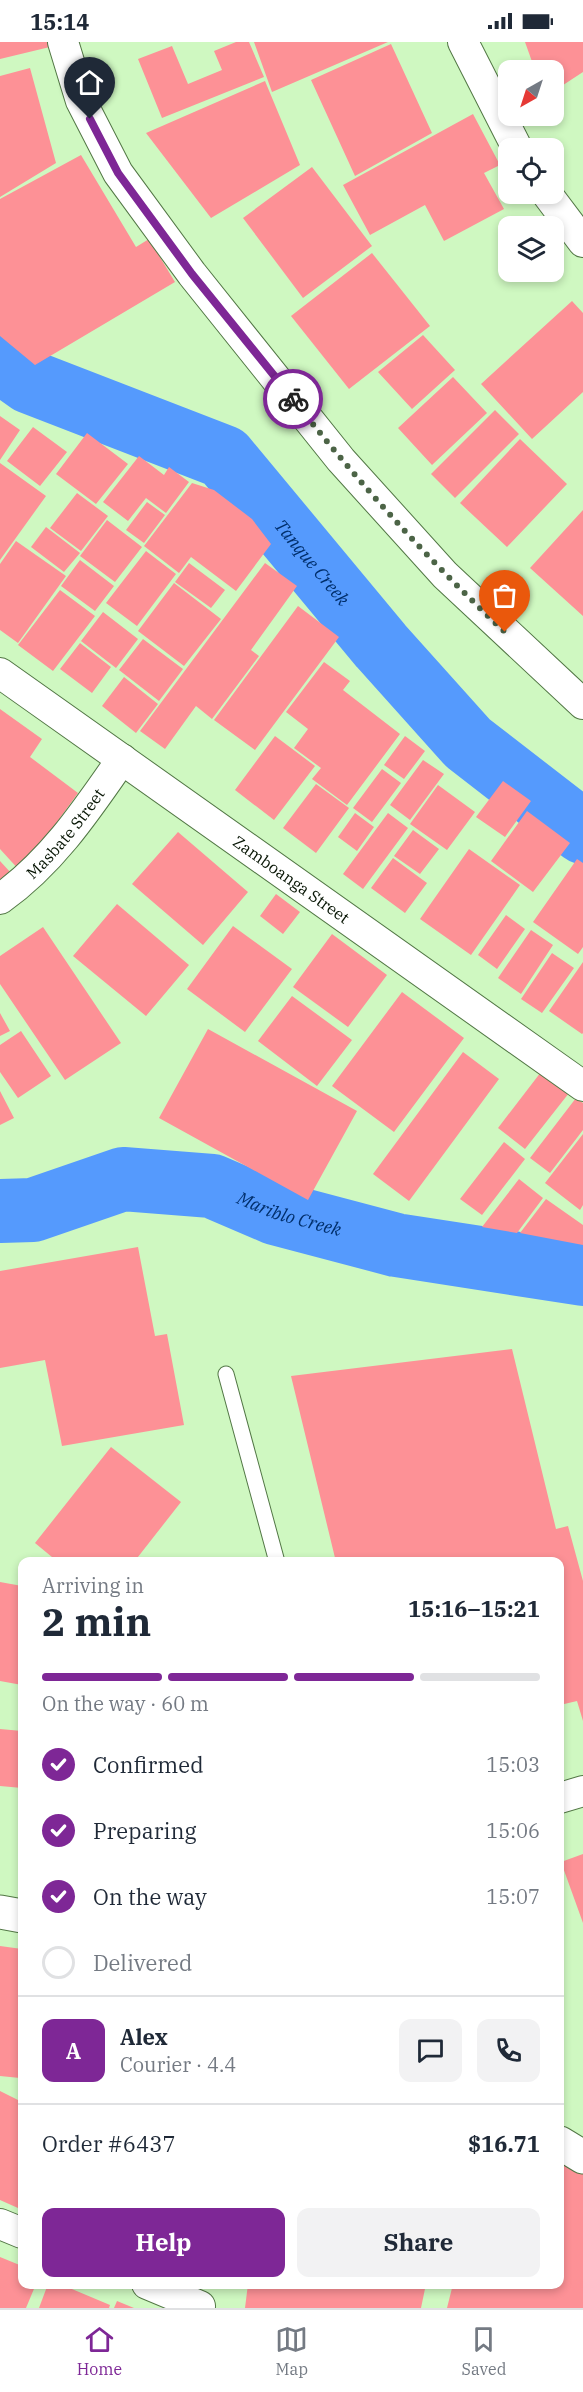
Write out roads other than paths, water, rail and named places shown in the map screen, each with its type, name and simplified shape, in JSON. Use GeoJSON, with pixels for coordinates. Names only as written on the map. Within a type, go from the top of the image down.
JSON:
{"type":"FeatureCollection","features":[{"type":"Feature","properties":{"kind":"main road"},"geometry":{"type":"LineString","coordinates":[[0,1912],[18,1915]]}},
{"type":"Feature","properties":{"kind":"main road"},"geometry":{"type":"LineString","coordinates":[[564,2145],[583,2157]]}},
{"type":"Feature","properties":{"kind":"street"},"geometry":{"type":"LineString","coordinates":[[63,42],[81,101],[118,173],[192,274],[341,460],[445,575],[583,704]]}},
{"type":"Feature","properties":{"kind":"street"},"geometry":{"type":"LineString","coordinates":[[463,42],[512,138]]}},
{"type":"Feature","properties":{"kind":"street"},"geometry":{"type":"LineString","coordinates":[[554,204],[583,242]]}},
{"type":"Feature","properties":{"kind":"street","name":"Zamboanga Street"},"geometry":{"type":"LineString","coordinates":[[0,674],[583,1086]]}},
{"type":"Feature","properties":{"kind":"street","name":"Masbate Street"},"geometry":{"type":"LineString","coordinates":[[0,899],[28,879],[74,830],[122,759]]}},
{"type":"Feature","properties":{"kind":"street"},"geometry":{"type":"LineString","coordinates":[[564,1797],[583,1791]]}},
{"type":"Feature","properties":{"kind":"street"},"geometry":{"type":"LineString","coordinates":[[0,2224],[18,2231]]}},
{"type":"Feature","properties":{"kind":"street"},"geometry":{"type":"LineString","coordinates":[[164,2289],[201,2300]]}},
{"type":"Feature","properties":{"kind":"lane"},"geometry":{"type":"LineString","coordinates":[[226,1374],[276,1557]]}},
{"type":"Feature","properties":{"kind":"waterway","name":"Tanque Creek"},"geometry":{"type":"LineString","coordinates":[[0,361],[30,382],[224,457],[381,646],[468,743],[583,832]]}},
{"type":"Feature","properties":{"kind":"waterway","name":"Mariblo Creek"},"geometry":{"type":"LineString","coordinates":[[0,1211],[33,1210],[123,1179],[212,1186],[275,1213],[396,1245],[583,1274]]}}]}
